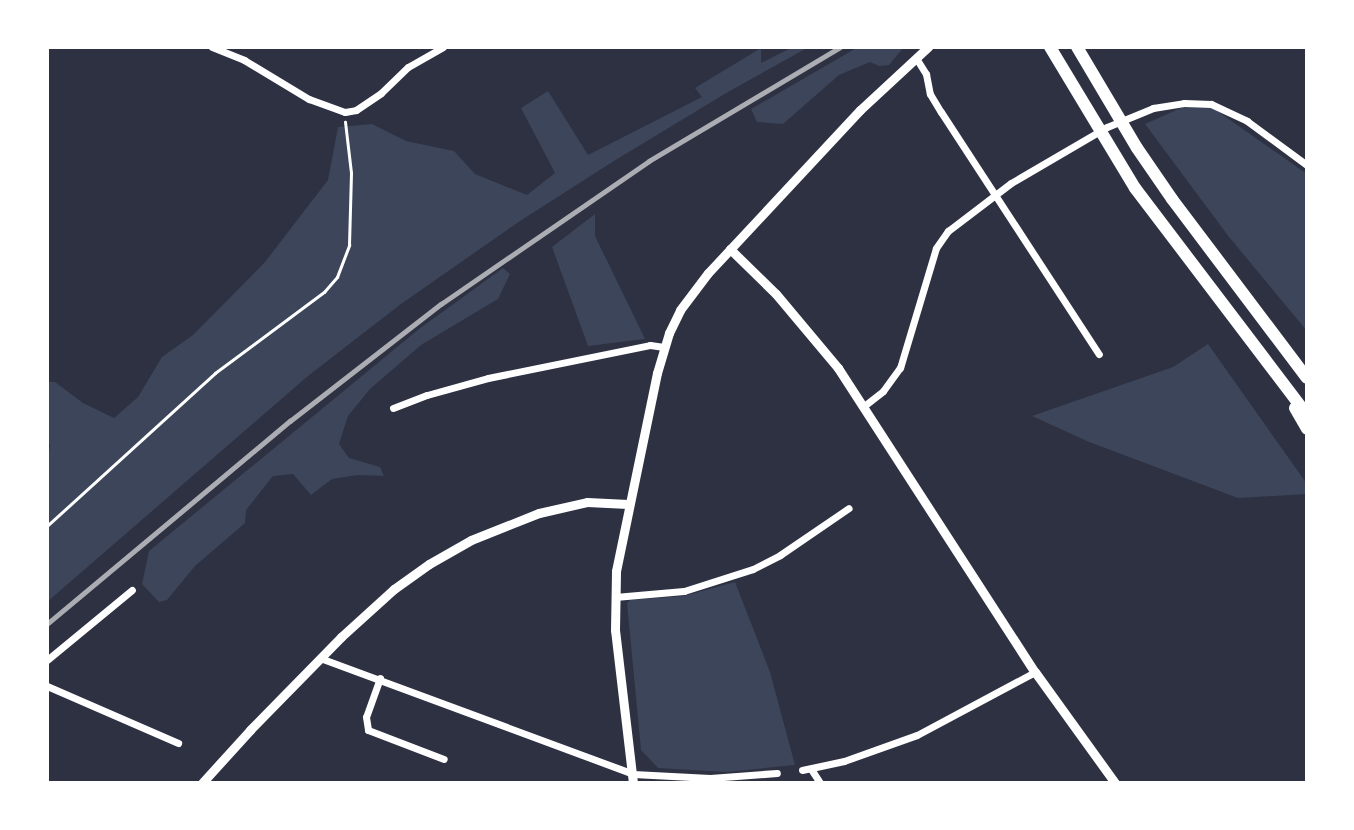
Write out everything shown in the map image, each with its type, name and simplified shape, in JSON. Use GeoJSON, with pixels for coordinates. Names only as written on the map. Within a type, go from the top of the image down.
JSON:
{"type":"FeatureCollection","features":[{"type":"Feature","properties":{"kind":"highway"},"geometry":{"type":"LineString","coordinates":[[1050,47],[1135,188],[1307,415]]}},
{"type":"Feature","properties":{"kind":"highway"},"geometry":{"type":"LineString","coordinates":[[1077,47],[1137,148],[1172,199],[1307,378]]}},
{"type":"Feature","properties":{"kind":"highway"},"geometry":{"type":"LineString","coordinates":[[1277,378],[1307,429]]}},
{"type":"Feature","properties":{"kind":"street"},"geometry":{"type":"LineString","coordinates":[[212,47],[244,60],[309,99],[345,112],[356,110],[381,93],[408,67],[443,47]]}},
{"type":"Feature","properties":{"kind":"street"},"geometry":{"type":"LineString","coordinates":[[633,778],[618,657],[615,597],[617,559],[664,347],[685,303],[730,249],[860,110],[928,47]]}},
{"type":"Feature","properties":{"kind":"street"},"geometry":{"type":"LineString","coordinates":[[916,58],[926,74],[930,94],[1099,354]]}},
{"type":"Feature","properties":{"kind":"street"},"geometry":{"type":"LineString","coordinates":[[864,405],[883,391],[900,368],[942,239],[954,225],[995,195],[1123,119],[1153,108],[1196,102],[1220,107],[1247,121],[1307,165]]}},
{"type":"Feature","properties":{"kind":"street"},"geometry":{"type":"LineString","coordinates":[[730,249],[812,333],[864,405],[1035,672],[1115,783]]}},
{"type":"Feature","properties":{"kind":"street"},"geometry":{"type":"LineString","coordinates":[[393,408],[427,395],[488,378],[650,345],[664,347]]}},
{"type":"Feature","properties":{"kind":"street"},"geometry":{"type":"LineString","coordinates":[[202,783],[320,658],[394,589],[429,564],[471,540],[539,513],[575,504],[599,502],[628,505]]}},
{"type":"Feature","properties":{"kind":"street"},"geometry":{"type":"LineString","coordinates":[[615,597],[684,591],[753,569],[780,555],[849,508]]}},
{"type":"Feature","properties":{"kind":"street"},"geometry":{"type":"LineString","coordinates":[[47,660],[132,590]]}},
{"type":"Feature","properties":{"kind":"street"},"geometry":{"type":"LineString","coordinates":[[320,658],[380,678],[633,778],[710,778],[777,773]]}},
{"type":"Feature","properties":{"kind":"street"},"geometry":{"type":"LineString","coordinates":[[820,783],[807,770],[871,753],[917,735],[1035,672]]}},
{"type":"Feature","properties":{"kind":"street"},"geometry":{"type":"LineString","coordinates":[[380,678],[366,717],[368,730],[444,759]]}},
{"type":"Feature","properties":{"kind":"street"},"geometry":{"type":"LineString","coordinates":[[47,686],[178,743]]}},
{"type":"Feature","properties":{"kind":"path"},"geometry":{"type":"LineString","coordinates":[[47,526],[215,373],[324,292],[337,277],[349,245],[351,173],[345,112]]}},
{"type":"Feature","properties":{"kind":"shaded area"},"geometry":{"type":"Polygon","coordinates":[[[793,47],[809,47],[614,161],[520,221],[401,304],[308,376],[47,602],[47,464],[50,445],[47,441],[47,382],[55,382],[83,403],[114,418],[138,397],[162,357],[193,335],[265,262],[328,180],[338,127],[372,124],[406,141],[454,151],[475,174],[527,195],[555,173],[521,108],[548,91],[588,155],[702,97],[695,88],[761,48],[761,63],[793,47]]]}},
{"type":"Feature","properties":{"kind":"shaded area"},"geometry":{"type":"Polygon","coordinates":[[[858,47],[904,47],[889,65],[879,66],[870,62],[839,75],[783,124],[757,122],[751,109],[858,47]]]}},
{"type":"Feature","properties":{"kind":"shaded area"},"geometry":{"type":"Polygon","coordinates":[[[1183,107],[1213,108],[1307,174],[1307,331],[1229,237],[1145,124],[1183,107]]]}},
{"type":"Feature","properties":{"kind":"shaded area"},"geometry":{"type":"Polygon","coordinates":[[[595,214],[595,236],[645,339],[588,346],[552,247],[595,214]]]}},
{"type":"Feature","properties":{"kind":"shaded area"},"geometry":{"type":"Polygon","coordinates":[[[503,268],[510,274],[498,299],[421,345],[370,389],[348,416],[339,444],[349,458],[380,467],[384,476],[358,475],[332,479],[311,495],[293,474],[273,476],[246,510],[245,523],[195,566],[167,600],[159,602],[142,584],[149,551],[419,329],[503,268]]]}},
{"type":"Feature","properties":{"kind":"shaded area"},"geometry":{"type":"Polygon","coordinates":[[[1208,344],[1307,484],[1307,494],[1238,498],[1089,442],[1032,416],[1173,367],[1208,344]]]}},
{"type":"Feature","properties":{"kind":"shaded area"},"geometry":{"type":"Polygon","coordinates":[[[735,582],[770,672],[795,765],[726,772],[658,768],[641,750],[627,603],[630,600],[684,596],[735,582]]]}},
{"type":"Feature","properties":{"kind":"railway"},"geometry":{"type":"LineString","coordinates":[[47,624],[290,421],[441,304],[649,161],[840,47]]}}]}
